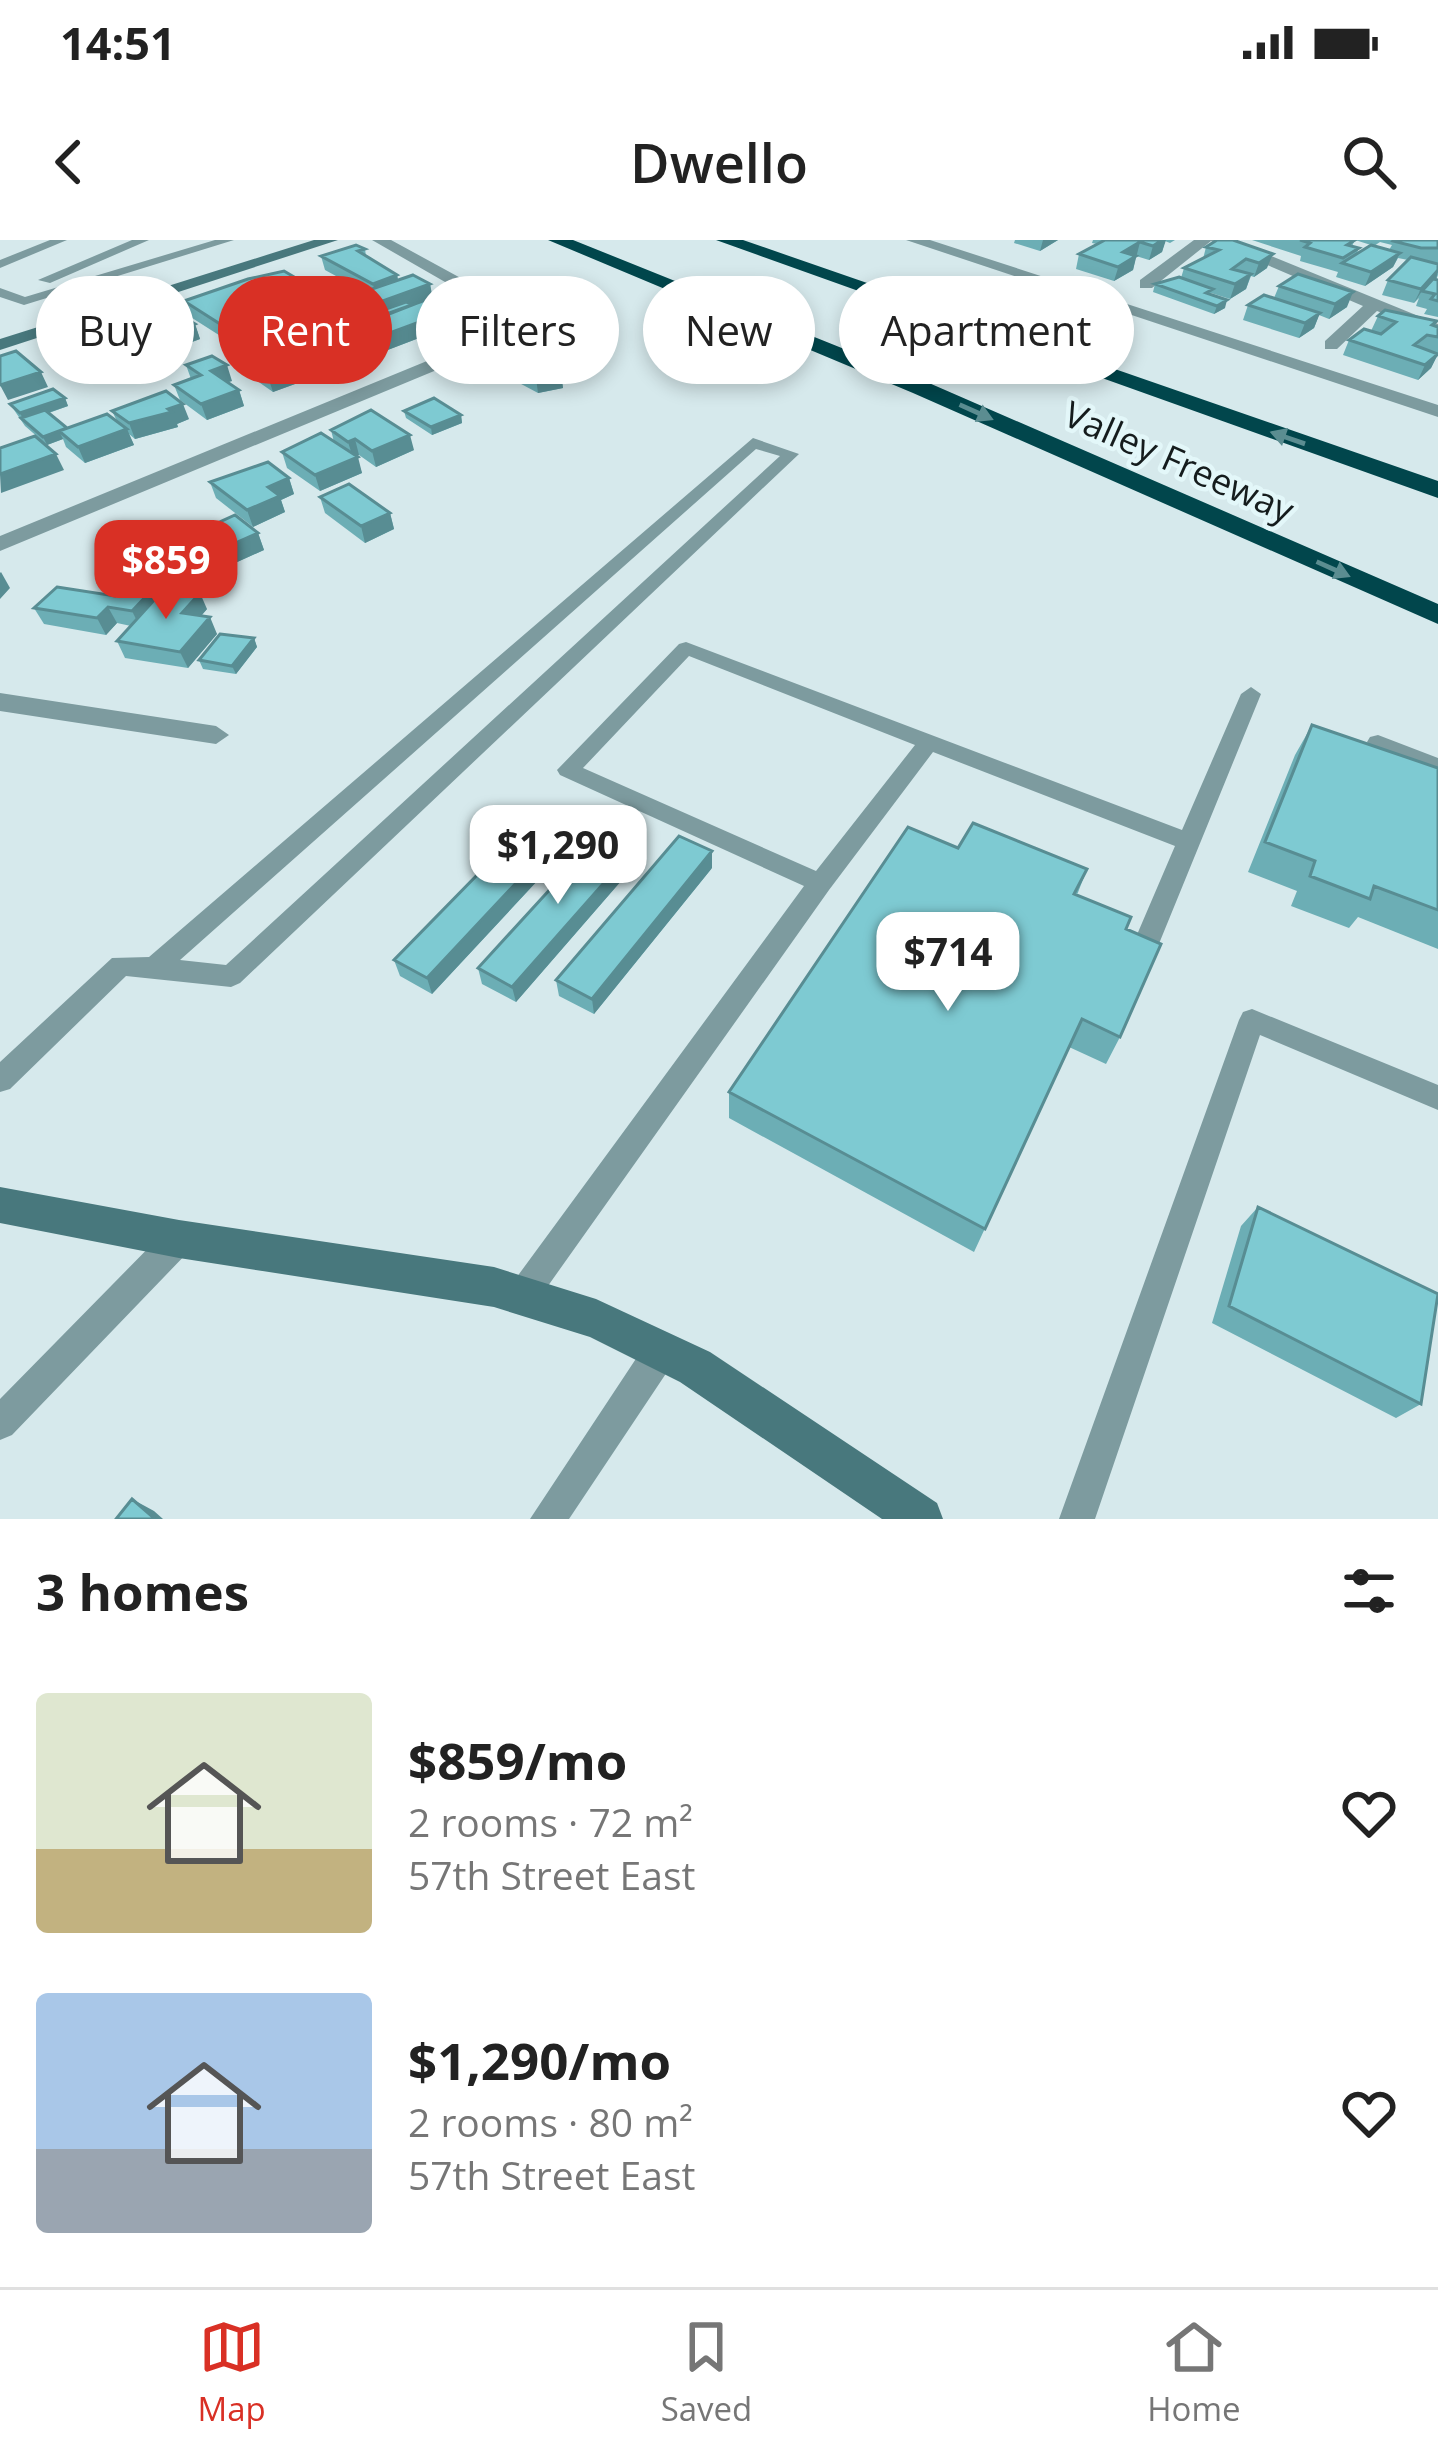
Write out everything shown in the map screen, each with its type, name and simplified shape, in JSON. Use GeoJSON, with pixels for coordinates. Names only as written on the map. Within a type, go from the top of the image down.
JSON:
{"type":"FeatureCollection","features":[{"type":"Feature","properties":{"kind":"highway","name":"Valley Freeway"},"geometry":{"type":"LineString","coordinates":[[556,240],[921,388],[1438,615]]}},
{"type":"Feature","properties":{"kind":"highway","name":"Valley Freeway"},"geometry":{"type":"LineString","coordinates":[[731,242],[1438,490]]}},
{"type":"Feature","properties":{"kind":"main road"},"geometry":{"type":"LineString","coordinates":[[0,345],[330,240]]}},
{"type":"Feature","properties":{"kind":"main road"},"geometry":{"type":"LineString","coordinates":[[0,1205],[179,1239],[388,1269],[522,1296],[596,1319],[695,1367],[921,1519]]}},
{"type":"Feature","properties":{"kind":"street"},"geometry":{"type":"LineString","coordinates":[[0,544],[483,344],[508,329],[512,321],[506,310],[380,240]]}},
{"type":"Feature","properties":{"kind":"street"},"geometry":{"type":"LineString","coordinates":[[914,240],[1438,411]]}},
{"type":"Feature","properties":{"kind":"street"},"geometry":{"type":"LineString","coordinates":[[1146,284],[1204,240]]}},
{"type":"Feature","properties":{"kind":"street"},"geometry":{"type":"LineString","coordinates":[[1218,240],[1438,330]]}},
{"type":"Feature","properties":{"kind":"street"},"geometry":{"type":"LineString","coordinates":[[1330,345],[1375,304]]}},
{"type":"Feature","properties":{"kind":"street"},"geometry":{"type":"LineString","coordinates":[[0,702],[216,735]]}},
{"type":"Feature","properties":{"kind":"lane"},"geometry":{"type":"LineString","coordinates":[[0,264],[62,240]]}},
{"type":"Feature","properties":{"kind":"lane"},"geometry":{"type":"LineString","coordinates":[[4,294],[142,240]]}},
{"type":"Feature","properties":{"kind":"lane"},"geometry":{"type":"LineString","coordinates":[[175,240],[226,273]]}},
{"type":"Feature","properties":{"kind":"lane"},"geometry":{"type":"LineString","coordinates":[[4,294],[24,301],[228,240]]}},
{"type":"Feature","properties":{"kind":"lane"},"geometry":{"type":"LineString","coordinates":[[0,1080],[121,965],[231,976],[790,454],[753,443],[154,968]]}},
{"type":"Feature","properties":{"kind":"lane"},"geometry":{"type":"LineString","coordinates":[[820,884],[568,770],[686,648],[1188,842]]}},
{"type":"Feature","properties":{"kind":"lane"},"geometry":{"type":"LineString","coordinates":[[1143,951],[1251,694]]}},
{"type":"Feature","properties":{"kind":"lane"},"geometry":{"type":"LineString","coordinates":[[522,1296],[930,740]]}},
{"type":"Feature","properties":{"kind":"lane"},"geometry":{"type":"LineString","coordinates":[[1378,742],[1438,766]]}},
{"type":"Feature","properties":{"kind":"lane"},"geometry":{"type":"LineString","coordinates":[[1077,1519],[1252,1020],[1438,1098]]}},
{"type":"Feature","properties":{"kind":"lane"},"geometry":{"type":"LineString","coordinates":[[0,1423],[179,1239]]}},
{"type":"Feature","properties":{"kind":"lane"},"geometry":{"type":"LineString","coordinates":[[548,1519],[662,1351]]}},
{"type":"Feature","properties":{"kind":"building"},"geometry":{"type":"Polygon","coordinates":[[[1105,240],[1162,240],[1153,246],[1140,242],[1123,252],[1136,256],[1118,267],[1079,254],[1105,240]]]}},
{"type":"Feature","properties":{"kind":"building"},"geometry":{"type":"Polygon","coordinates":[[[1217,240],[1233,240],[1273,254],[1259,263],[1246,259],[1232,269],[1251,274],[1235,284],[1184,268],[1219,250],[1206,247],[1217,240]]]}},
{"type":"Feature","properties":{"kind":"building"},"geometry":{"type":"Polygon","coordinates":[[[1300,240],[1355,240],[1347,245],[1359,248],[1343,258],[1305,247],[1310,243],[1300,240]]]}},
{"type":"Feature","properties":{"kind":"building"},"geometry":{"type":"Polygon","coordinates":[[[1394,240],[1438,240],[1438,248],[1421,248],[1394,240]]]}},
{"type":"Feature","properties":{"kind":"building"},"geometry":{"type":"Polygon","coordinates":[[[356,245],[365,249],[358,251],[397,275],[358,276],[321,256],[356,245]]]}},
{"type":"Feature","properties":{"kind":"building"},"geometry":{"type":"Polygon","coordinates":[[[1371,245],[1400,253],[1371,272],[1342,263],[1371,245]]]}},
{"type":"Feature","properties":{"kind":"building"},"geometry":{"type":"Polygon","coordinates":[[[1411,257],[1438,264],[1421,289],[1388,280],[1411,257]]]}},
{"type":"Feature","properties":{"kind":"building"},"geometry":{"type":"Polygon","coordinates":[[[1298,274],[1353,292],[1335,304],[1279,286],[1298,274]]]}},
{"type":"Feature","properties":{"kind":"building"},"geometry":{"type":"Polygon","coordinates":[[[413,275],[416,289],[392,298],[392,282],[413,275]]]}},
{"type":"Feature","properties":{"kind":"building"},"geometry":{"type":"Polygon","coordinates":[[[1179,277],[1213,289],[1206,293],[1227,300],[1217,306],[1155,284],[1179,277]]]}},
{"type":"Feature","properties":{"kind":"building"},"geometry":{"type":"Polygon","coordinates":[[[1433,279],[1438,280],[1438,301],[1431,299],[1435,294],[1422,291],[1433,279]]]}},
{"type":"Feature","properties":{"kind":"building"},"geometry":{"type":"Polygon","coordinates":[[[218,289],[218,323],[194,307],[194,298],[218,289]]]}},
{"type":"Feature","properties":{"kind":"building"},"geometry":{"type":"Polygon","coordinates":[[[1264,295],[1320,313],[1305,323],[1248,305],[1264,295]]]}},
{"type":"Feature","properties":{"kind":"building"},"geometry":{"type":"Polygon","coordinates":[[[406,302],[412,305],[392,313],[392,307],[406,302]]]}},
{"type":"Feature","properties":{"kind":"building"},"geometry":{"type":"Polygon","coordinates":[[[416,303],[416,323],[392,332],[392,312],[416,303]]]}},
{"type":"Feature","properties":{"kind":"building"},"geometry":{"type":"Polygon","coordinates":[[[1385,310],[1437,321],[1432,325],[1438,327],[1438,337],[1427,335],[1414,345],[1438,354],[1425,365],[1349,340],[1364,329],[1381,334],[1396,322],[1378,316],[1385,310]]]}},
{"type":"Feature","properties":{"kind":"building"},"geometry":{"type":"Polygon","coordinates":[[[16,351],[36,368],[36,374],[0,385],[0,356],[16,351]]]}},
{"type":"Feature","properties":{"kind":"building"},"geometry":{"type":"Polygon","coordinates":[[[212,356],[218,360],[218,368],[211,371],[218,376],[218,384],[239,390],[201,404],[174,385],[194,384],[194,378],[201,375],[194,370],[194,362],[212,356]]]}},
{"type":"Feature","properties":{"kind":"building"},"geometry":{"type":"Polygon","coordinates":[[[53,389],[65,398],[20,413],[10,404],[53,389]]]}},
{"type":"Feature","properties":{"kind":"building"},"geometry":{"type":"Polygon","coordinates":[[[166,391],[183,404],[168,409],[172,412],[129,423],[112,411],[166,391]]]}},
{"type":"Feature","properties":{"kind":"building"},"geometry":{"type":"Polygon","coordinates":[[[434,398],[461,415],[431,427],[404,411],[434,398]]]}},
{"type":"Feature","properties":{"kind":"building"},"geometry":{"type":"Polygon","coordinates":[[[45,410],[67,428],[43,437],[21,418],[45,410]]]}},
{"type":"Feature","properties":{"kind":"building"},"geometry":{"type":"Polygon","coordinates":[[[371,410],[410,435],[372,451],[331,430],[371,410]]]}},
{"type":"Feature","properties":{"kind":"building"},"geometry":{"type":"Polygon","coordinates":[[[107,414],[127,429],[78,447],[59,431],[107,414]]]}},
{"type":"Feature","properties":{"kind":"building"},"geometry":{"type":"Polygon","coordinates":[[[321,433],[358,457],[315,475],[282,452],[321,433]]]}},
{"type":"Feature","properties":{"kind":"building"},"geometry":{"type":"Polygon","coordinates":[[[35,436],[56,454],[0,474],[0,448],[35,436]]]}},
{"type":"Feature","properties":{"kind":"building"},"geometry":{"type":"Polygon","coordinates":[[[268,462],[289,478],[268,487],[280,496],[247,510],[210,482],[268,462]]]}},
{"type":"Feature","properties":{"kind":"building"},"geometry":{"type":"Polygon","coordinates":[[[349,484],[390,513],[361,526],[320,497],[349,484]]]}},
{"type":"Feature","properties":{"kind":"building"},"geometry":{"type":"Polygon","coordinates":[[[235,515],[258,533],[197,560],[176,542],[235,515]]]}},
{"type":"Feature","properties":{"kind":"building"},"geometry":{"type":"Polygon","coordinates":[[[57,587],[115,596],[124,587],[151,591],[132,611],[108,607],[97,618],[34,608],[57,587]]]}},
{"type":"Feature","properties":{"kind":"building"},"geometry":{"type":"Polygon","coordinates":[[[166,587],[200,593],[182,613],[210,617],[180,652],[117,641],[166,587]]]}},
{"type":"Feature","properties":{"kind":"building"},"geometry":{"type":"Polygon","coordinates":[[[220,634],[254,638],[232,666],[199,660],[220,634]]]}},
{"type":"Feature","properties":{"kind":"building"},"geometry":{"type":"Polygon","coordinates":[[[1312,725],[1438,768],[1438,910],[1374,886],[1370,899],[1310,876],[1315,861],[1265,842],[1312,725]]]}},
{"type":"Feature","properties":{"kind":"building"},"geometry":{"type":"Polygon","coordinates":[[[531,820],[562,834],[427,978],[394,960],[531,820]]]}},
{"type":"Feature","properties":{"kind":"building"},"geometry":{"type":"Polygon","coordinates":[[[973,823],[1087,869],[1074,894],[1131,917],[1126,929],[1161,944],[1120,1037],[1082,1019],[985,1229],[729,1092],[908,827],[958,848],[973,823]]]}},
{"type":"Feature","properties":{"kind":"building"},"geometry":{"type":"Polygon","coordinates":[[[607,827],[640,842],[512,987],[478,968],[607,827]]]}},
{"type":"Feature","properties":{"kind":"building"},"geometry":{"type":"Polygon","coordinates":[[[679,836],[712,851],[592,999],[556,980],[679,836]]]}},
{"type":"Feature","properties":{"kind":"building"},"geometry":{"type":"Polygon","coordinates":[[[1258,1207],[1438,1294],[1421,1404],[1229,1306],[1258,1207]]]}},
{"type":"Feature","properties":{"kind":"building"},"geometry":{"type":"Polygon","coordinates":[[[132,1499],[155,1519],[116,1519],[132,1499]]]}}]}
